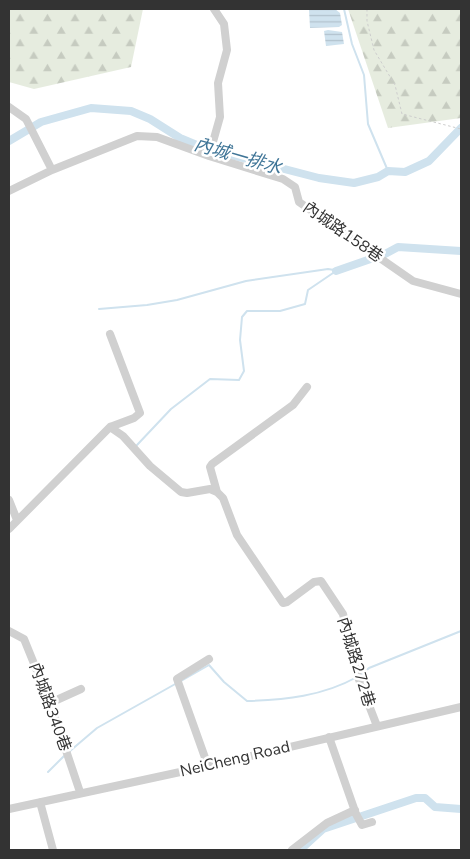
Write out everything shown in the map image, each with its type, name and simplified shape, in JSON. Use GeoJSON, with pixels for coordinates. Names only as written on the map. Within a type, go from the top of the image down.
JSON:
{"type":"FeatureCollection","features":[{"type":"Feature","properties":{"kind":"street"},"geometry":{"type":"LineString","coordinates":[[210,155],[220,117],[218,83],[226,50],[224,24],[214,9]]}},
{"type":"Feature","properties":{"kind":"street"},"geometry":{"type":"LineString","coordinates":[[9,107],[26,119],[52,170]]}},
{"type":"Feature","properties":{"kind":"street","name":"內城路158巷"},"geometry":{"type":"LineString","coordinates":[[9,191],[52,170],[138,136],[157,137],[283,179],[295,187],[299,202],[413,281],[461,294]]}},
{"type":"Feature","properties":{"kind":"street"},"geometry":{"type":"LineString","coordinates":[[9,530],[110,428],[134,418],[140,413],[110,334]]}},
{"type":"Feature","properties":{"kind":"street"},"geometry":{"type":"LineString","coordinates":[[110,428],[123,436],[150,466],[181,492],[187,493],[203,489],[217,492],[210,468],[212,464],[293,405],[307,387]]}},
{"type":"Feature","properties":{"kind":"street","name":"內城路272巷"},"geometry":{"type":"LineString","coordinates":[[217,492],[223,498],[237,535],[283,603],[314,582],[321,581],[343,614],[358,677],[377,726]]}},
{"type":"Feature","properties":{"kind":"street"},"geometry":{"type":"LineString","coordinates":[[9,500],[17,520]]}},
{"type":"Feature","properties":{"kind":"street","name":"內城路340巷"},"geometry":{"type":"LineString","coordinates":[[9,631],[24,639],[50,703],[80,792]]}},
{"type":"Feature","properties":{"kind":"street"},"geometry":{"type":"LineString","coordinates":[[208,766],[177,679],[209,659]]}},
{"type":"Feature","properties":{"kind":"street"},"geometry":{"type":"LineString","coordinates":[[50,703],[81,689]]}},
{"type":"Feature","properties":{"kind":"street","name":"NeiCheng Road"},"geometry":{"type":"LineString","coordinates":[[9,809],[80,792],[208,766],[461,706]]}},
{"type":"Feature","properties":{"kind":"street"},"geometry":{"type":"LineString","coordinates":[[329,737],[355,812],[362,825],[372,822]]}},
{"type":"Feature","properties":{"kind":"street"},"geometry":{"type":"LineString","coordinates":[[40,802],[53,850]]}},
{"type":"Feature","properties":{"kind":"street"},"geometry":{"type":"LineString","coordinates":[[292,850],[327,823],[355,812]]}},
{"type":"Feature","properties":{"kind":"path"},"geometry":{"type":"LineString","coordinates":[[367,9],[367,21],[374,50],[395,85],[402,114],[461,129]]}},
{"type":"Feature","properties":{"kind":"green space"},"geometry":{"type":"Polygon","coordinates":[[[9,9],[143,9],[131,67],[34,89],[9,82],[9,9]]]}},
{"type":"Feature","properties":{"kind":"green space"},"geometry":{"type":"Polygon","coordinates":[[[348,9],[461,9],[461,118],[388,128],[348,9]]]}},
{"type":"Feature","properties":{"kind":"water"},"geometry":{"type":"Polygon","coordinates":[[[309,9],[335,9],[340,13],[342,25],[339,27],[310,28],[309,9]]]}},
{"type":"Feature","properties":{"kind":"water"},"geometry":{"type":"Polygon","coordinates":[[[324,31],[342,32],[344,44],[326,46],[324,31]]]}},
{"type":"Feature","properties":{"kind":"waterway"},"geometry":{"type":"LineString","coordinates":[[344,9],[352,44],[364,75],[368,124],[388,171]]}},
{"type":"Feature","properties":{"kind":"waterway","name":"內城一排水"},"geometry":{"type":"LineString","coordinates":[[9,141],[41,122],[91,108],[131,111],[150,119],[180,138],[204,148],[319,178],[354,183],[378,177],[388,171],[405,172],[429,161],[461,128]]}},
{"type":"Feature","properties":{"kind":"waterway"},"geometry":{"type":"LineString","coordinates":[[336,271],[385,254],[398,247],[461,251]]}},
{"type":"Feature","properties":{"kind":"waterway"},"geometry":{"type":"LineString","coordinates":[[99,309],[147,305],[177,300],[246,281],[328,269],[334,270]]}},
{"type":"Feature","properties":{"kind":"waterway"},"geometry":{"type":"LineString","coordinates":[[137,445],[171,409],[210,379],[239,380],[244,371],[240,340],[242,317],[247,311],[280,311],[305,304],[308,290],[336,271]]}},
{"type":"Feature","properties":{"kind":"waterway"},"geometry":{"type":"LineString","coordinates":[[361,675],[369,668],[461,631]]}},
{"type":"Feature","properties":{"kind":"waterway"},"geometry":{"type":"LineString","coordinates":[[181,681],[209,665],[224,682],[247,701],[304,696],[331,689],[357,677]]}},
{"type":"Feature","properties":{"kind":"waterway"},"geometry":{"type":"LineString","coordinates":[[70,751],[97,728],[177,683]]}},
{"type":"Feature","properties":{"kind":"waterway"},"geometry":{"type":"LineString","coordinates":[[48,772],[64,756]]}},
{"type":"Feature","properties":{"kind":"waterway"},"geometry":{"type":"LineString","coordinates":[[300,850],[323,829],[416,798],[425,798],[435,807],[461,809]]}}]}
